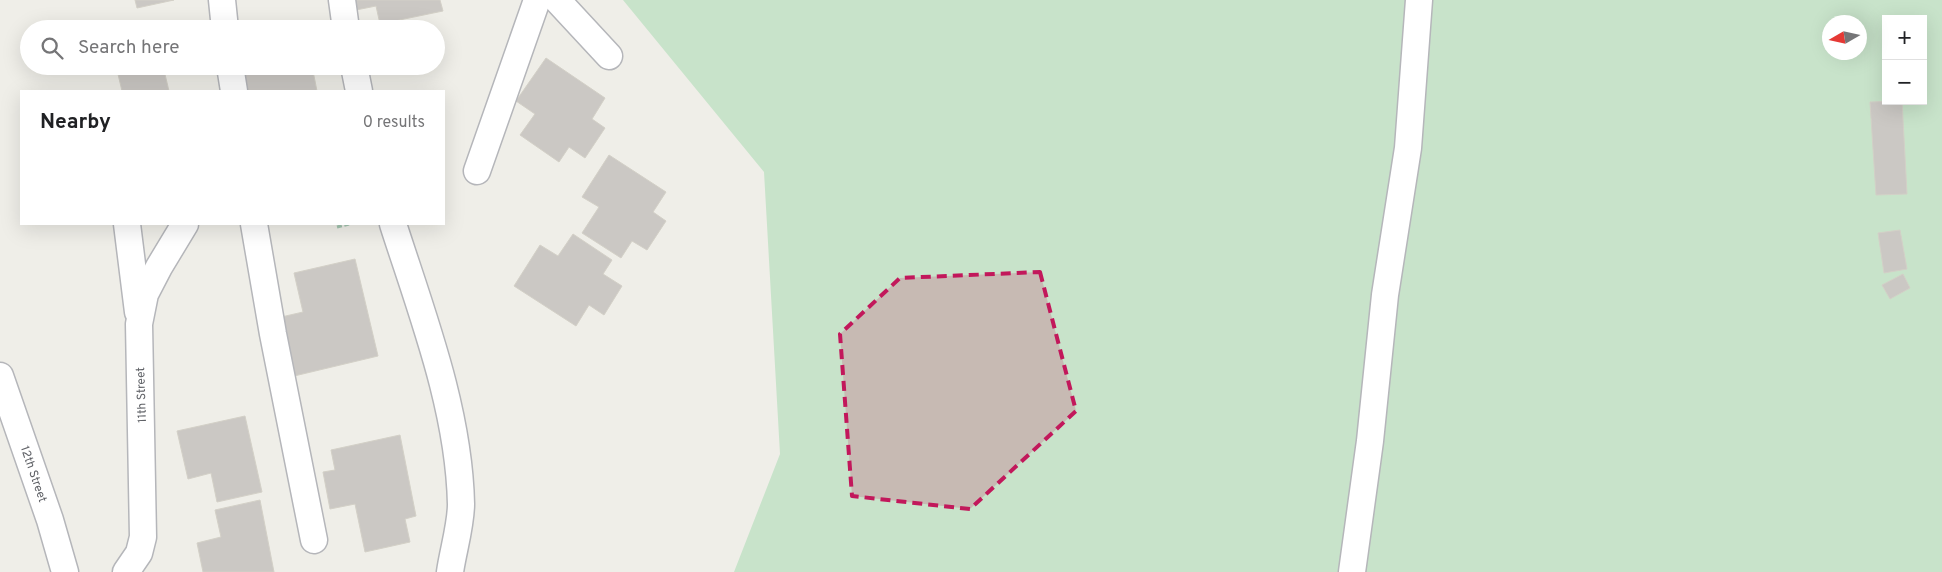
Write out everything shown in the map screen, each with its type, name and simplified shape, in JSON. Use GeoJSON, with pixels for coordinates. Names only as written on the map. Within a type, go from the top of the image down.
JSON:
{"type":"FeatureCollection","features":[{"type":"Feature","properties":{"kind":"street"},"geometry":{"type":"LineString","coordinates":[[222,0],[225,20]]}},
{"type":"Feature","properties":{"kind":"street"},"geometry":{"type":"LineString","coordinates":[[342,0],[345,20]]}},
{"type":"Feature","properties":{"kind":"street"},"geometry":{"type":"LineString","coordinates":[[477,172],[537,0]]}},
{"type":"Feature","properties":{"kind":"street"},"geometry":{"type":"LineString","coordinates":[[557,0],[609,56]]}},
{"type":"Feature","properties":{"kind":"street"},"geometry":{"type":"LineString","coordinates":[[1352,572],[1370,441],[1385,295],[1408,148],[1419,0]]}},
{"type":"Feature","properties":{"kind":"street"},"geometry":{"type":"LineString","coordinates":[[231,75],[234,90]]}},
{"type":"Feature","properties":{"kind":"street"},"geometry":{"type":"LineString","coordinates":[[356,75],[359,90]]}},
{"type":"Feature","properties":{"kind":"street"},"geometry":{"type":"LineString","coordinates":[[127,225],[139,324]]}},
{"type":"Feature","properties":{"kind":"street","name":"11th Street"},"geometry":{"type":"LineString","coordinates":[[126,572],[138,553],[143,536],[139,324],[146,294],[159,267],[184,225]]}},
{"type":"Feature","properties":{"kind":"street"},"geometry":{"type":"LineString","coordinates":[[254,225],[273,334],[314,540]]}},
{"type":"Feature","properties":{"kind":"street"},"geometry":{"type":"LineString","coordinates":[[393,225],[424,319],[453,426],[461,507],[450,572]]}},
{"type":"Feature","properties":{"kind":"street","name":"12th Street"},"geometry":{"type":"LineString","coordinates":[[0,376],[50,520],[65,572]]}},
{"type":"Feature","properties":{"kind":"path"},"geometry":{"type":"LineString","coordinates":[[337,227],[345,225]]}},
{"type":"Feature","properties":{"kind":"highlighted area"},"geometry":{"type":"Polygon","coordinates":[[[1040,272],[1076,411],[970,509],[852,496],[840,334],[900,278],[1040,272]]]}},
{"type":"Feature","properties":{"kind":"green space"},"geometry":{"type":"Polygon","coordinates":[[[623,0],[1942,0],[1942,572],[734,572],[780,454],[764,172],[623,0]]]}},
{"type":"Feature","properties":{"kind":"building"},"geometry":{"type":"Polygon","coordinates":[[[135,0],[174,0],[137,8],[135,0]]]}},
{"type":"Feature","properties":{"kind":"building"},"geometry":{"type":"Polygon","coordinates":[[[348,0],[440,0],[443,11],[399,20],[379,20],[376,6],[351,11],[348,0]]]}},
{"type":"Feature","properties":{"kind":"building"},"geometry":{"type":"Polygon","coordinates":[[[546,58],[605,98],[592,119],[605,128],[585,158],[569,147],[559,162],[520,135],[535,114],[516,101],[546,58]]]}},
{"type":"Feature","properties":{"kind":"building"},"geometry":{"type":"Polygon","coordinates":[[[118,75],[165,75],[169,90],[122,90],[118,75]]]}},
{"type":"Feature","properties":{"kind":"building"},"geometry":{"type":"Polygon","coordinates":[[[236,75],[314,75],[317,90],[239,90],[236,75]]]}},
{"type":"Feature","properties":{"kind":"building"},"geometry":{"type":"Polygon","coordinates":[[[1870,102],[1882,102],[1882,105],[1902,105],[1907,194],[1876,195],[1870,102]]]}},
{"type":"Feature","properties":{"kind":"building"},"geometry":{"type":"Polygon","coordinates":[[[609,155],[666,192],[653,212],[666,221],[647,250],[632,241],[621,258],[582,233],[599,207],[582,197],[609,155]]]}},
{"type":"Feature","properties":{"kind":"building"},"geometry":{"type":"Polygon","coordinates":[[[1900,230],[1907,269],[1884,273],[1878,233],[1900,230]]]}},
{"type":"Feature","properties":{"kind":"building"},"geometry":{"type":"Polygon","coordinates":[[[573,234],[612,260],[603,274],[622,286],[604,315],[589,305],[576,326],[514,286],[540,245],[558,256],[573,234]]]}},
{"type":"Feature","properties":{"kind":"building"},"geometry":{"type":"Polygon","coordinates":[[[355,259],[378,356],[290,377],[277,318],[303,312],[294,273],[355,259]]]}},
{"type":"Feature","properties":{"kind":"building"},"geometry":{"type":"Polygon","coordinates":[[[1903,274],[1910,288],[1890,299],[1882,285],[1903,274]]]}},
{"type":"Feature","properties":{"kind":"building"},"geometry":{"type":"Polygon","coordinates":[[[245,416],[262,492],[217,502],[211,473],[188,479],[177,431],[245,416]]]}},
{"type":"Feature","properties":{"kind":"building"},"geometry":{"type":"Polygon","coordinates":[[[400,435],[416,516],[405,519],[410,542],[365,552],[355,504],[330,509],[323,472],[335,470],[331,450],[400,435]]]}},
{"type":"Feature","properties":{"kind":"building"},"geometry":{"type":"Polygon","coordinates":[[[260,500],[274,572],[203,572],[197,543],[221,537],[215,510],[260,500]]]}}]}
